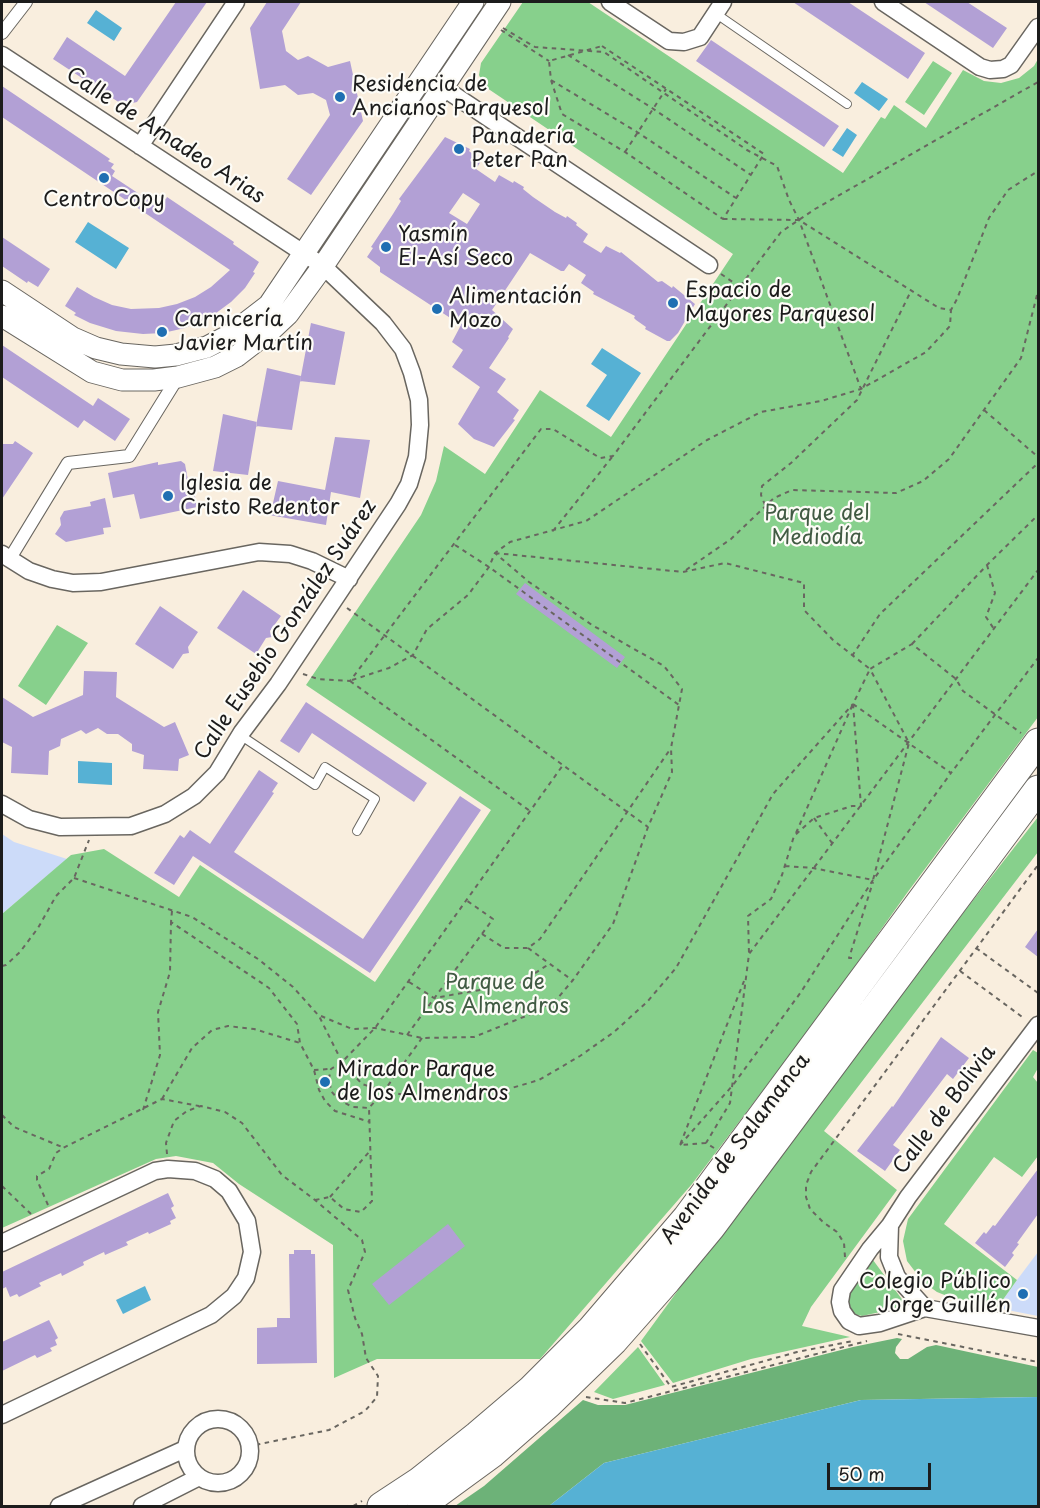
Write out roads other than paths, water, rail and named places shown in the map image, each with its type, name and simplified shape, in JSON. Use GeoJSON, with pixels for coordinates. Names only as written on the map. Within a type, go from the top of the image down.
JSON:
{"type":"FeatureCollection","features":[{"type":"Feature","properties":{"kind":"highway","name":"Avenida de Salamanca"},"geometry":{"type":"LineString","coordinates":[[381,1506],[419,1481],[531,1389],[591,1329],[686,1218],[1032,739]]}},
{"type":"Feature","properties":{"kind":"highway","name":"Avenida de Salamanca"},"geometry":{"type":"LineString","coordinates":[[421,1506],[492,1454],[549,1404],[614,1341],[667,1281],[711,1228],[1038,789]]}},
{"type":"Feature","properties":{"kind":"street"},"geometry":{"type":"LineString","coordinates":[[2,33],[26,2]]}},
{"type":"Feature","properties":{"kind":"street"},"geometry":{"type":"LineString","coordinates":[[140,146],[236,2]]}},
{"type":"Feature","properties":{"kind":"street"},"geometry":{"type":"LineString","coordinates":[[2,316],[92,372],[122,380],[178,377],[223,363],[237,356],[288,314],[314,260],[473,2]]}},
{"type":"Feature","properties":{"kind":"street"},"geometry":{"type":"LineString","coordinates":[[610,2],[669,41],[684,42],[700,37],[719,7]]}},
{"type":"Feature","properties":{"kind":"street"},"geometry":{"type":"LineString","coordinates":[[883,2],[980,67],[990,70],[1003,69],[1011,65],[1038,27]]}},
{"type":"Feature","properties":{"kind":"street"},"geometry":{"type":"LineString","coordinates":[[2,291],[73,338],[88,345],[121,354],[155,357],[207,347],[230,335],[269,305],[314,260],[442,87],[492,14]]}},
{"type":"Feature","properties":{"kind":"street","name":"Calle de Amadeo Arias"},"geometry":{"type":"LineString","coordinates":[[2,55],[314,260]]}},
{"type":"Feature","properties":{"kind":"street"},"geometry":{"type":"LineString","coordinates":[[442,87],[709,265]]}},
{"type":"Feature","properties":{"kind":"street","name":"Calle Eusebio González Suárez"},"geometry":{"type":"LineString","coordinates":[[2,804],[29,819],[60,827],[130,826],[165,814],[194,796],[217,773],[240,735],[288,669],[398,504],[409,484],[417,457],[420,425],[419,400],[412,373],[403,350],[383,323],[314,260]]}},
{"type":"Feature","properties":{"kind":"street"},"geometry":{"type":"LineString","coordinates":[[178,377],[129,456],[68,463],[5,557],[29,571],[73,583],[100,582],[259,552],[290,554],[312,561],[349,579]]}},
{"type":"Feature","properties":{"kind":"street","name":"Calle de Bolivia"},"geometry":{"type":"LineString","coordinates":[[925,1308],[880,1323],[859,1326],[849,1321],[842,1311],[840,1302],[842,1290],[853,1273],[1037,1026]]}},
{"type":"Feature","properties":{"kind":"street"},"geometry":{"type":"LineString","coordinates":[[2,1244],[155,1171],[168,1169],[195,1171],[215,1179],[229,1191],[247,1221],[252,1252],[246,1278],[234,1296],[211,1315],[2,1415]]}},
{"type":"Feature","properties":{"kind":"street"},"geometry":{"type":"LineString","coordinates":[[890,1225],[889,1257],[897,1277],[925,1308],[1038,1328]]}},
{"type":"Feature","properties":{"kind":"street"},"geometry":{"type":"LineString","coordinates":[[221,1419],[232,1422],[247,1436],[250,1457],[239,1476],[220,1484],[199,1477],[188,1461],[185,1449],[193,1431],[200,1424],[221,1419]]}},
{"type":"Feature","properties":{"kind":"street"},"geometry":{"type":"LineString","coordinates":[[59,1506],[185,1449]]}},
{"type":"Feature","properties":{"kind":"street"},"geometry":{"type":"LineString","coordinates":[[142,1506],[199,1477]]}},
{"type":"Feature","properties":{"kind":"lane"},"geometry":{"type":"LineString","coordinates":[[719,7],[847,104]]}},
{"type":"Feature","properties":{"kind":"lane"},"geometry":{"type":"LineString","coordinates":[[240,735],[315,785],[326,767],[375,799],[357,831]]}},
{"type":"Feature","properties":{"kind":"water"},"geometry":{"type":"Polygon","coordinates":[[[96,10],[122,28],[114,41],[87,23],[96,10]]]}},
{"type":"Feature","properties":{"kind":"water"},"geometry":{"type":"Polygon","coordinates":[[[862,82],[888,99],[879,111],[854,93],[862,82]]]}},
{"type":"Feature","properties":{"kind":"water"},"geometry":{"type":"Polygon","coordinates":[[[847,128],[857,135],[843,157],[832,150],[847,128]]]}},
{"type":"Feature","properties":{"kind":"water"},"geometry":{"type":"Polygon","coordinates":[[[88,222],[129,248],[116,269],[75,242],[88,222]]]}},
{"type":"Feature","properties":{"kind":"water"},"geometry":{"type":"Polygon","coordinates":[[[602,348],[641,373],[609,421],[586,406],[607,375],[591,364],[602,348]]]}},
{"type":"Feature","properties":{"kind":"water"},"geometry":{"type":"Polygon","coordinates":[[[78,761],[112,763],[112,785],[78,783],[78,761]]]}},
{"type":"Feature","properties":{"kind":"water"},"geometry":{"type":"Polygon","coordinates":[[[145,1286],[151,1300],[123,1314],[116,1300],[145,1286]]]}},
{"type":"Feature","properties":{"kind":"water"},"geometry":{"type":"Polygon","coordinates":[[[1038,1397],[1038,1506],[549,1506],[604,1463],[861,1400],[1038,1397]]]}},
{"type":"Feature","properties":{"kind":"place","name":"Residencia de Ancianos Parquesol"},"geometry":{"type":"Point","coordinates":[340,97]}},
{"type":"Feature","properties":{"kind":"place","name":"Panadería Peter Pan"},"geometry":{"type":"Point","coordinates":[459,149]}},
{"type":"Feature","properties":{"kind":"place","name":"CentroCopy"},"geometry":{"type":"Point","coordinates":[104,178]}},
{"type":"Feature","properties":{"kind":"place","name":"Yasmín El-Así Seco"},"geometry":{"type":"Point","coordinates":[386,247]}},
{"type":"Feature","properties":{"kind":"place","name":"Espacio de Mayores Parquesol"},"geometry":{"type":"Point","coordinates":[673,303]}},
{"type":"Feature","properties":{"kind":"place","name":"Alimentación Mozo"},"geometry":{"type":"Point","coordinates":[437,309]}},
{"type":"Feature","properties":{"kind":"place","name":"Carnicería Javier Martín"},"geometry":{"type":"Point","coordinates":[162,332]}},
{"type":"Feature","properties":{"kind":"place","name":"Iglesia de Cristo Redentor"},"geometry":{"type":"Point","coordinates":[168,496]}},
{"type":"Feature","properties":{"kind":"place","name":"Mirador Parque de los Almendros"},"geometry":{"type":"Point","coordinates":[325,1082]}},
{"type":"Feature","properties":{"kind":"place","name":"Colegio Público Jorge Guillén"},"geometry":{"type":"Point","coordinates":[1023,1294]}},
{"type":"Feature","properties":{"kind":"park label","name":"Parque del Mediodía"},"geometry":{"type":"Point","coordinates":[817,526]}},
{"type":"Feature","properties":{"kind":"park label","name":"Parque de Los Almendros"},"geometry":{"type":"Point","coordinates":[495,995]}}]}
